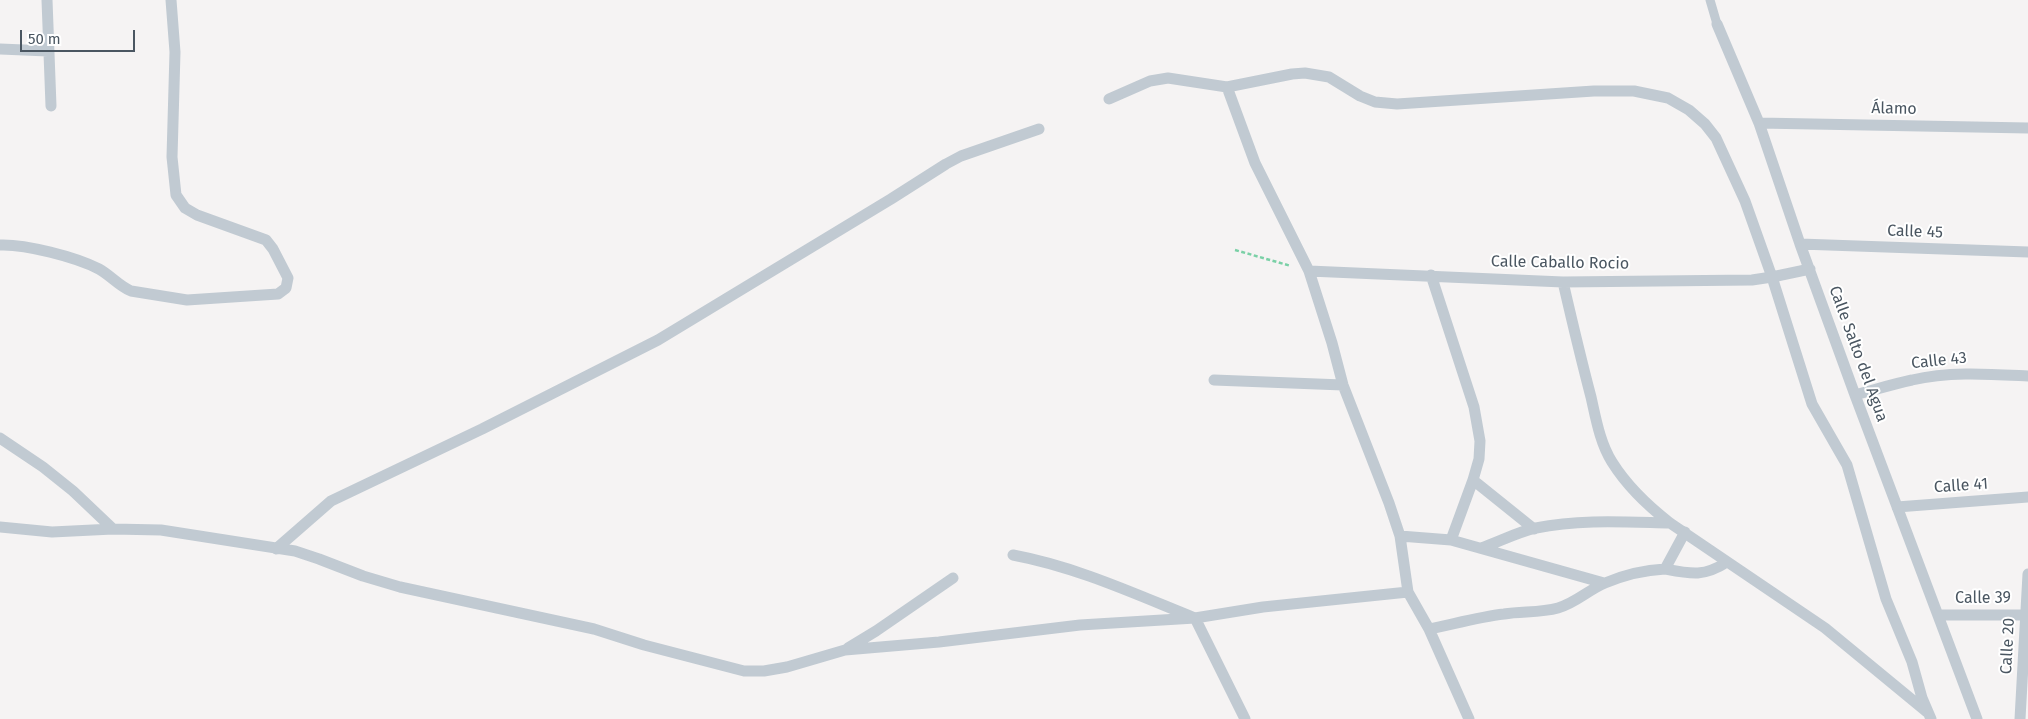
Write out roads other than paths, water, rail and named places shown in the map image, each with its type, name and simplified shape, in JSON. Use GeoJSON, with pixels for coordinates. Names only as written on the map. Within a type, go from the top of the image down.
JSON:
{"type":"FeatureCollection","features":[{"type":"Feature","properties":{"kind":"street"},"geometry":{"type":"LineString","coordinates":[[47,0],[51,106]]}},
{"type":"Feature","properties":{"kind":"street"},"geometry":{"type":"LineString","coordinates":[[0,245],[38,250],[84,263],[103,271],[131,291],[180,299],[205,300],[271,295],[282,292],[286,288],[288,278],[286,271],[266,240],[197,215],[184,208],[176,195],[172,156],[175,52],[171,0]]}},
{"type":"Feature","properties":{"kind":"street","name":"Calle Salto del Agua"},"geometry":{"type":"LineString","coordinates":[[1710,0],[1717,24],[1759,123],[1800,244],[1855,395],[1977,719]]}},
{"type":"Feature","properties":{"kind":"street"},"geometry":{"type":"LineString","coordinates":[[0,49],[48,51]]}},
{"type":"Feature","properties":{"kind":"street"},"geometry":{"type":"LineString","coordinates":[[1109,99],[1150,82],[1168,78],[1227,87],[1305,73],[1329,77],[1360,96],[1383,103],[1397,104],[1594,91],[1624,91],[1653,94],[1668,98],[1689,110],[1716,138],[1745,201],[1772,278],[1812,404],[1847,465],[1886,599],[1912,662],[1930,716]]}},
{"type":"Feature","properties":{"kind":"street"},"geometry":{"type":"LineString","coordinates":[[1227,87],[1255,163],[1309,271],[1343,385],[1400,536],[1408,592],[1429,629],[1469,719]]}},
{"type":"Feature","properties":{"kind":"street","name":"Álamo"},"geometry":{"type":"LineString","coordinates":[[1759,123],[2028,128]]}},
{"type":"Feature","properties":{"kind":"street"},"geometry":{"type":"LineString","coordinates":[[276,549],[331,501],[475,432],[658,340],[961,156],[1039,129]]}},
{"type":"Feature","properties":{"kind":"street","name":"Calle 45"},"geometry":{"type":"LineString","coordinates":[[1800,244],[2028,252]]}},
{"type":"Feature","properties":{"kind":"street","name":"Calle Caballo Rocio"},"geometry":{"type":"LineString","coordinates":[[1309,271],[1563,282],[1752,280],[1772,278],[1810,269]]}},
{"type":"Feature","properties":{"kind":"street"},"geometry":{"type":"LineString","coordinates":[[1431,275],[1474,408],[1480,441],[1479,459],[1473,480],[1451,540]]}},
{"type":"Feature","properties":{"kind":"street"},"geometry":{"type":"LineString","coordinates":[[1563,282],[1580,357],[1604,445],[1612,461],[1639,496],[1670,523],[1825,628],[1930,716]]}},
{"type":"Feature","properties":{"kind":"street","name":"Calle 43"},"geometry":{"type":"LineString","coordinates":[[1855,395],[1912,379],[1937,376],[1963,374],[2028,376]]}},
{"type":"Feature","properties":{"kind":"street"},"geometry":{"type":"LineString","coordinates":[[1214,380],[1343,385]]}},
{"type":"Feature","properties":{"kind":"street"},"geometry":{"type":"LineString","coordinates":[[0,438],[43,466],[113,529]]}},
{"type":"Feature","properties":{"kind":"street"},"geometry":{"type":"LineString","coordinates":[[1473,480],[1534,529]]}},
{"type":"Feature","properties":{"kind":"street","name":"Calle 41"},"geometry":{"type":"LineString","coordinates":[[1897,507],[2028,497]]}},
{"type":"Feature","properties":{"kind":"street"},"geometry":{"type":"LineString","coordinates":[[1481,548],[1534,529],[1565,524],[1605,521],[1670,523]]}},
{"type":"Feature","properties":{"kind":"street"},"geometry":{"type":"LineString","coordinates":[[0,527],[52,532],[113,529],[161,530],[295,551],[319,558],[363,576],[400,587],[594,629],[644,645],[744,671],[764,671],[787,667],[845,650],[939,642],[1080,625],[1195,618],[1263,607],[1408,592]]}},
{"type":"Feature","properties":{"kind":"street"},"geometry":{"type":"LineString","coordinates":[[1665,570],[1685,532]]}},
{"type":"Feature","properties":{"kind":"street"},"geometry":{"type":"LineString","coordinates":[[1400,536],[1451,540],[1565,574],[1604,583]]}},
{"type":"Feature","properties":{"kind":"street"},"geometry":{"type":"LineString","coordinates":[[1013,555],[1049,562],[1075,570],[1195,618],[1245,719]]}},
{"type":"Feature","properties":{"kind":"street"},"geometry":{"type":"LineString","coordinates":[[1429,629],[1504,614],[1557,609],[1581,599],[1604,583],[1650,570],[1699,574],[1717,568],[1727,562]]}},
{"type":"Feature","properties":{"kind":"street","name":"Calle 20"},"geometry":{"type":"LineString","coordinates":[[2020,719],[2028,574]]}},
{"type":"Feature","properties":{"kind":"street"},"geometry":{"type":"LineString","coordinates":[[845,650],[953,578]]}},
{"type":"Feature","properties":{"kind":"street","name":"Calle 39"},"geometry":{"type":"LineString","coordinates":[[1938,615],[2027,615]]}}]}
